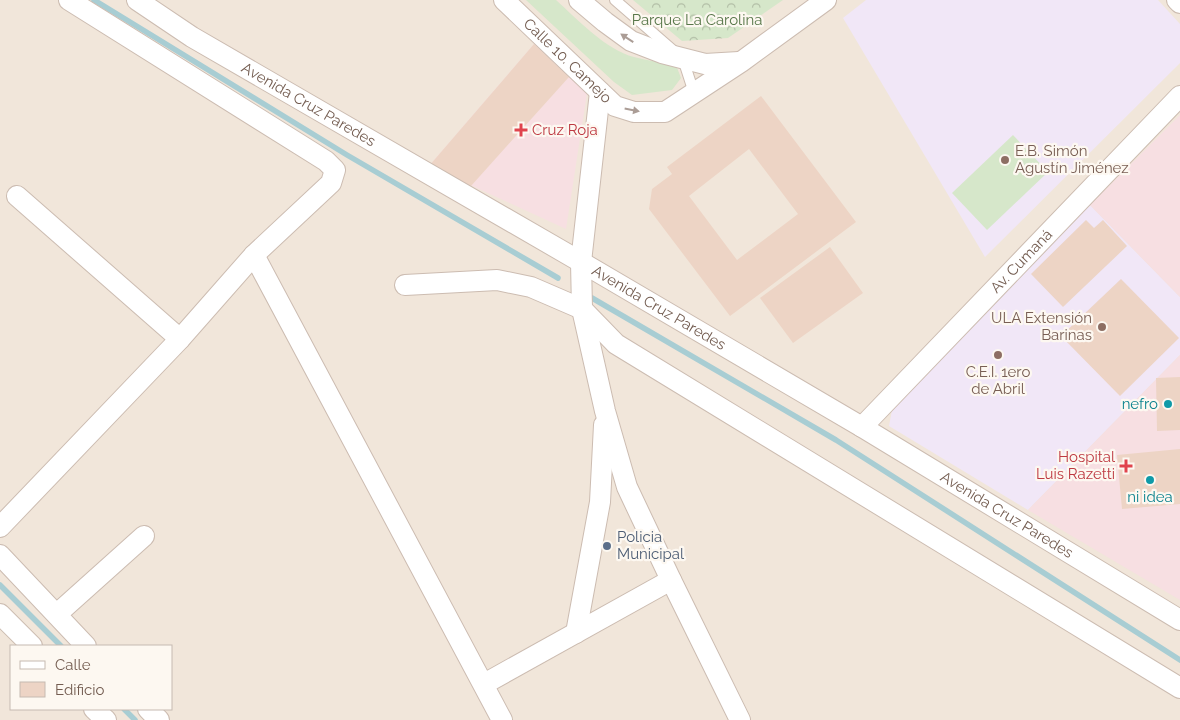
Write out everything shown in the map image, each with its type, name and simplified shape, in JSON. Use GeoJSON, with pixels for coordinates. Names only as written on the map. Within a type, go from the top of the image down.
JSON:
{"type":"FeatureCollection","features":[{"type":"Feature","properties":{"kind":"street"},"geometry":{"type":"LineString","coordinates":[[0,527],[180,339],[254,255],[331,183],[335,170],[326,161],[69,0]]}},
{"type":"Feature","properties":{"kind":"street","name":"Avenida Cruz Paredes"},"geometry":{"type":"LineString","coordinates":[[137,0],[192,37],[862,427],[1180,620]]}},
{"type":"Feature","properties":{"kind":"street","name":"Calle 10. Camejo"},"geometry":{"type":"LineString","coordinates":[[504,0],[615,106],[634,112],[665,112],[741,62],[826,0]]}},
{"type":"Feature","properties":{"kind":"street"},"geometry":{"type":"LineString","coordinates":[[579,0],[631,41],[662,53],[705,64],[741,62]]}},
{"type":"Feature","properties":{"kind":"street"},"geometry":{"type":"LineString","coordinates":[[1177,0],[1180,3]]}},
{"type":"Feature","properties":{"kind":"street"},"geometry":{"type":"LineString","coordinates":[[600,92],[581,262],[582,309],[605,411],[628,486],[671,580],[740,720]]}},
{"type":"Feature","properties":{"kind":"street","name":"Av. Cumaná"},"geometry":{"type":"LineString","coordinates":[[862,427],[1180,96]]}},
{"type":"Feature","properties":{"kind":"street"},"geometry":{"type":"LineString","coordinates":[[17,196],[180,339]]}},
{"type":"Feature","properties":{"kind":"street"},"geometry":{"type":"LineString","coordinates":[[254,255],[502,720]]}},
{"type":"Feature","properties":{"kind":"street"},"geometry":{"type":"LineString","coordinates":[[405,285],[497,280],[532,287],[582,309],[616,344],[1180,688]]}},
{"type":"Feature","properties":{"kind":"street"},"geometry":{"type":"LineString","coordinates":[[576,633],[600,502],[605,411]]}},
{"type":"Feature","properties":{"kind":"street"},"geometry":{"type":"LineString","coordinates":[[57,614],[144,536]]}},
{"type":"Feature","properties":{"kind":"street"},"geometry":{"type":"LineString","coordinates":[[0,555],[85,645]]}},
{"type":"Feature","properties":{"kind":"street"},"geometry":{"type":"LineString","coordinates":[[484,684],[671,580]]}},
{"type":"Feature","properties":{"kind":"street"},"geometry":{"type":"LineString","coordinates":[[0,614],[31,645]]}},
{"type":"Feature","properties":{"kind":"street"},"geometry":{"type":"LineString","coordinates":[[95,710],[106,720]]}},
{"type":"Feature","properties":{"kind":"street"},"geometry":{"type":"LineString","coordinates":[[149,710],[159,720]]}},
{"type":"Feature","properties":{"kind":"lane"},"geometry":{"type":"LineString","coordinates":[[615,0],[683,59],[694,93]]}},
{"type":"Feature","properties":{"kind":"shaded area"},"geometry":{"type":"Polygon","coordinates":[[[0,0],[1180,0],[1180,720],[0,720],[0,0]]]}},
{"type":"Feature","properties":{"kind":"shaded area","name":"E.B. Simón Agustín Jiménez"},"geometry":{"type":"Polygon","coordinates":[[[866,0],[1158,0],[1180,24],[1180,63],[985,257],[843,18],[866,0]]]}},
{"type":"Feature","properties":{"kind":"shaded area","name":"Cruz Roja"},"geometry":{"type":"Polygon","coordinates":[[[534,44],[587,93],[566,229],[429,166],[534,44]]]}},
{"type":"Feature","properties":{"kind":"shaded area"},"geometry":{"type":"Polygon","coordinates":[[[1180,115],[1180,297],[1090,205],[1180,115]]]}},
{"type":"Feature","properties":{"kind":"shaded area"},"geometry":{"type":"Polygon","coordinates":[[[1090,205],[1180,297],[1180,355],[1028,510],[889,426],[892,410],[1090,205]]]}},
{"type":"Feature","properties":{"kind":"shaded area","name":"Hospital Luis Razetti"},"geometry":{"type":"Polygon","coordinates":[[[1180,355],[1180,600],[1028,510],[1180,355]]]}},
{"type":"Feature","properties":{"kind":"green space"},"geometry":{"type":"Polygon","coordinates":[[[526,0],[556,0],[592,33],[613,48],[644,60],[676,65],[681,78],[672,90],[632,95],[614,82],[526,0]]]}},
{"type":"Feature","properties":{"kind":"green space","name":"Parque La Carolina"},"geometry":{"type":"Polygon","coordinates":[[[633,0],[783,0],[728,38],[682,41],[633,0]]]}},
{"type":"Feature","properties":{"kind":"green space"},"geometry":{"type":"Polygon","coordinates":[[[1013,135],[1048,172],[987,230],[952,193],[1013,135]]]}},
{"type":"Feature","properties":{"kind":"building","name":"Cruz Roja"},"geometry":{"type":"Polygon","coordinates":[[[534,44],[569,77],[471,186],[429,166],[534,44]]]}},
{"type":"Feature","properties":{"kind":"building"},"geometry":{"type":"Polygon","coordinates":[[[761,96],[856,222],[730,316],[649,209],[652,189],[672,174],[667,167],[761,96]],[[749,149],[689,196],[737,260],[798,214],[749,149]]]}},
{"type":"Feature","properties":{"kind":"building"},"geometry":{"type":"Polygon","coordinates":[[[1086,220],[1094,228],[1103,220],[1127,246],[1063,307],[1031,274],[1086,220]]]}},
{"type":"Feature","properties":{"kind":"building"},"geometry":{"type":"Polygon","coordinates":[[[830,247],[863,293],[793,343],[760,298],[830,247]]]}},
{"type":"Feature","properties":{"kind":"building"},"geometry":{"type":"Polygon","coordinates":[[[1121,279],[1179,338],[1120,396],[1061,336],[1121,279]]]}},
{"type":"Feature","properties":{"kind":"building","name":"nefro"},"geometry":{"type":"Polygon","coordinates":[[[1180,377],[1180,430],[1157,431],[1156,378],[1180,377]]]}},
{"type":"Feature","properties":{"kind":"building","name":"ni idea"},"geometry":{"type":"Polygon","coordinates":[[[1180,449],[1180,504],[1122,509],[1117,455],[1180,449]]]}},
{"type":"Feature","properties":{"kind":"waterway"},"geometry":{"type":"LineString","coordinates":[[94,0],[347,155],[558,278]]}},
{"type":"Feature","properties":{"kind":"waterway"},"geometry":{"type":"LineString","coordinates":[[592,298],[836,440],[1180,660]]}},
{"type":"Feature","properties":{"kind":"waterway"},"geometry":{"type":"LineString","coordinates":[[0,585],[60,645]]}},
{"type":"Feature","properties":{"kind":"waterway"},"geometry":{"type":"LineString","coordinates":[[125,710],[135,720]]}},
{"type":"Feature","properties":{"kind":"place","name":"Cruz Roja"},"geometry":{"type":"Point","coordinates":[521,130]}},
{"type":"Feature","properties":{"kind":"place","name":"E.B. Simón Agustín Jiménez"},"geometry":{"type":"Point","coordinates":[1005,160]}},
{"type":"Feature","properties":{"kind":"place","name":"ULA Extensión Barinas"},"geometry":{"type":"Point","coordinates":[1102,327]}},
{"type":"Feature","properties":{"kind":"place","name":"C.E.I. 1ero de Abril"},"geometry":{"type":"Point","coordinates":[998,355]}},
{"type":"Feature","properties":{"kind":"place","name":"nefro"},"geometry":{"type":"Point","coordinates":[1168,404]}},
{"type":"Feature","properties":{"kind":"place","name":"Hospital Luis Razetti"},"geometry":{"type":"Point","coordinates":[1126,466]}},
{"type":"Feature","properties":{"kind":"place","name":"ni idea"},"geometry":{"type":"Point","coordinates":[1150,480]}},
{"type":"Feature","properties":{"kind":"place","name":"Policia Municipal"},"geometry":{"type":"Point","coordinates":[607,546]}}]}
